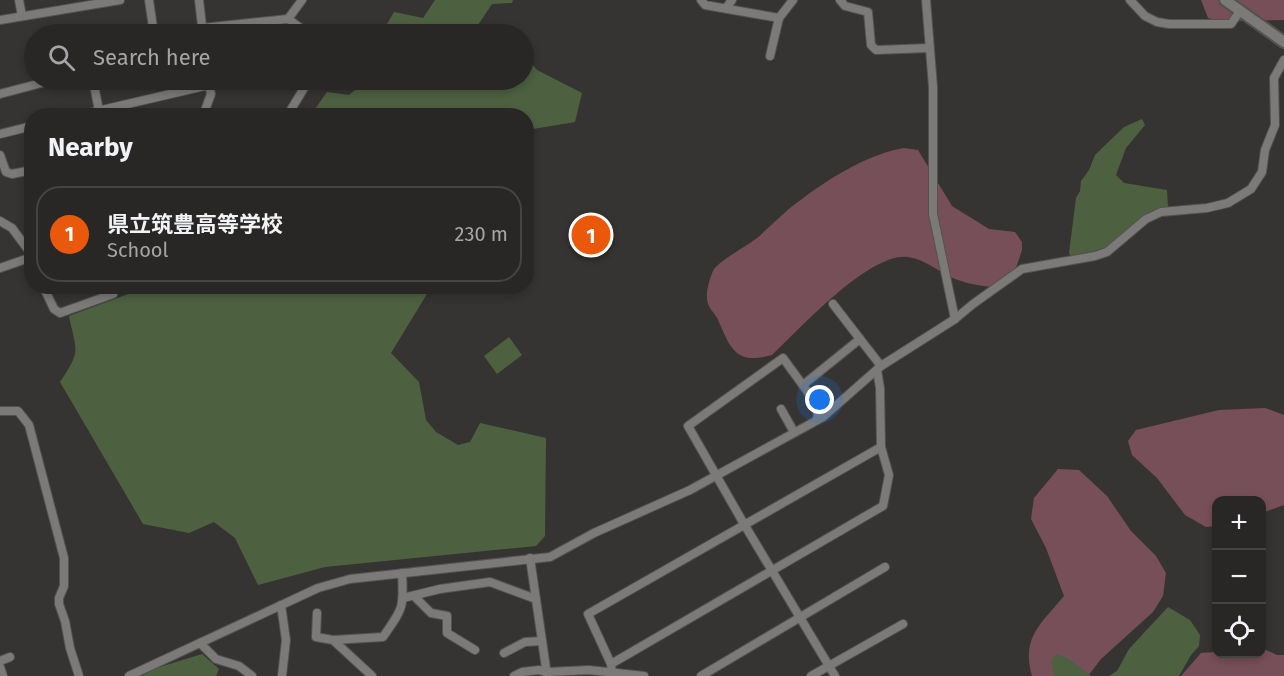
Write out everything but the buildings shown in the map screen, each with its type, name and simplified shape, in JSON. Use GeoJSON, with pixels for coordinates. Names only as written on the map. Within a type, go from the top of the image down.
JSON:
{"type":"FeatureCollection","features":[{"type":"Feature","properties":{"kind":"main road"},"geometry":{"type":"LineString","coordinates":[[1225,0],[1284,42]]}},
{"type":"Feature","properties":{"kind":"street"},"geometry":{"type":"LineString","coordinates":[[19,0],[22,16]]}},
{"type":"Feature","properties":{"kind":"street"},"geometry":{"type":"LineString","coordinates":[[0,20],[66,4],[115,0]]}},
{"type":"Feature","properties":{"kind":"street"},"geometry":{"type":"LineString","coordinates":[[149,0],[153,24]]}},
{"type":"Feature","properties":{"kind":"street"},"geometry":{"type":"LineString","coordinates":[[199,0],[201,24]]}},
{"type":"Feature","properties":{"kind":"street"},"geometry":{"type":"LineString","coordinates":[[288,19],[302,0]]}},
{"type":"Feature","properties":{"kind":"street"},"geometry":{"type":"LineString","coordinates":[[701,0],[705,5],[779,18]]}},
{"type":"Feature","properties":{"kind":"street"},"geometry":{"type":"LineString","coordinates":[[726,8],[732,0]]}},
{"type":"Feature","properties":{"kind":"street"},"geometry":{"type":"LineString","coordinates":[[770,56],[779,18],[793,0]]}},
{"type":"Feature","properties":{"kind":"street"},"geometry":{"type":"LineString","coordinates":[[840,0],[845,6],[868,12],[871,45],[876,50],[929,48]]}},
{"type":"Feature","properties":{"kind":"street"},"geometry":{"type":"LineString","coordinates":[[926,0],[933,87],[933,214],[955,319]]}},
{"type":"Feature","properties":{"kind":"street"},"geometry":{"type":"LineString","coordinates":[[1130,0],[1146,16],[1169,24],[1231,24],[1240,11]]}},
{"type":"Feature","properties":{"kind":"street"},"geometry":{"type":"LineString","coordinates":[[252,24],[288,19],[295,24]]}},
{"type":"Feature","properties":{"kind":"street"},"geometry":{"type":"LineString","coordinates":[[129,676],[318,588],[350,579],[550,557],[717,475],[817,420],[879,368],[955,319],[1022,269],[1107,252],[1146,219],[1161,212],[1207,208],[1228,203],[1251,189],[1262,172],[1265,150],[1275,124],[1274,78],[1284,60]]}},
{"type":"Feature","properties":{"kind":"street"},"geometry":{"type":"LineString","coordinates":[[0,93],[24,87]]}},
{"type":"Feature","properties":{"kind":"street"},"geometry":{"type":"LineString","coordinates":[[95,90],[99,108]]}},
{"type":"Feature","properties":{"kind":"street"},"geometry":{"type":"LineString","coordinates":[[118,108],[181,90]]}},
{"type":"Feature","properties":{"kind":"street"},"geometry":{"type":"LineString","coordinates":[[206,108],[210,90]]}},
{"type":"Feature","properties":{"kind":"street"},"geometry":{"type":"LineString","coordinates":[[292,108],[303,90]]}},
{"type":"Feature","properties":{"kind":"street"},"geometry":{"type":"LineString","coordinates":[[0,134],[24,128]]}},
{"type":"Feature","properties":{"kind":"street"},"geometry":{"type":"LineString","coordinates":[[0,155],[6,172],[12,174],[24,172]]}},
{"type":"Feature","properties":{"kind":"street"},"geometry":{"type":"LineString","coordinates":[[0,221],[12,228],[24,245]]}},
{"type":"Feature","properties":{"kind":"street"},"geometry":{"type":"LineString","coordinates":[[0,268],[24,259]]}},
{"type":"Feature","properties":{"kind":"street"},"geometry":{"type":"LineString","coordinates":[[47,294],[54,309],[60,313],[113,294]]}},
{"type":"Feature","properties":{"kind":"street"},"geometry":{"type":"LineString","coordinates":[[611,669],[773,570],[884,506],[889,476],[881,447],[879,368],[833,304]]}},
{"type":"Feature","properties":{"kind":"street"},"geometry":{"type":"LineString","coordinates":[[803,385],[860,339]]}},
{"type":"Feature","properties":{"kind":"street"},"geometry":{"type":"LineString","coordinates":[[817,420],[818,406],[783,358],[688,426],[836,676]]}},
{"type":"Feature","properties":{"kind":"street"},"geometry":{"type":"LineString","coordinates":[[781,410],[794,432]]}},
{"type":"Feature","properties":{"kind":"street"},"geometry":{"type":"LineString","coordinates":[[0,411],[18,411],[29,425],[64,558],[64,586],[59,604],[79,676]]}},
{"type":"Feature","properties":{"kind":"street"},"geometry":{"type":"LineString","coordinates":[[611,669],[588,614],[881,447]]}},
{"type":"Feature","properties":{"kind":"street"},"geometry":{"type":"LineString","coordinates":[[530,558],[547,674]]}},
{"type":"Feature","properties":{"kind":"street"},"geometry":{"type":"LineString","coordinates":[[701,676],[710,674],[885,567]]}},
{"type":"Feature","properties":{"kind":"street"},"geometry":{"type":"LineString","coordinates":[[317,613],[316,637],[333,640],[382,637],[402,609],[402,573]]}},
{"type":"Feature","properties":{"kind":"street"},"geometry":{"type":"LineString","coordinates":[[403,598],[440,589],[490,582],[536,599]]}},
{"type":"Feature","properties":{"kind":"street"},"geometry":{"type":"LineString","coordinates":[[414,596],[430,613],[447,615],[447,633],[475,650]]}},
{"type":"Feature","properties":{"kind":"street"},"geometry":{"type":"LineString","coordinates":[[281,605],[286,640],[282,676]]}},
{"type":"Feature","properties":{"kind":"street"},"geometry":{"type":"LineString","coordinates":[[811,676],[903,624]]}},
{"type":"Feature","properties":{"kind":"street"},"geometry":{"type":"LineString","coordinates":[[333,640],[372,676]]}},
{"type":"Feature","properties":{"kind":"street"},"geometry":{"type":"LineString","coordinates":[[504,653],[525,642],[542,640]]}},
{"type":"Feature","properties":{"kind":"street"},"geometry":{"type":"LineString","coordinates":[[200,643],[216,659],[239,666],[252,676]]}},
{"type":"Feature","properties":{"kind":"street"},"geometry":{"type":"LineString","coordinates":[[0,661],[10,657]]}},
{"type":"Feature","properties":{"kind":"street"},"geometry":{"type":"LineString","coordinates":[[0,667],[3,676]]}},
{"type":"Feature","properties":{"kind":"street"},"geometry":{"type":"LineString","coordinates":[[514,676],[522,672],[539,670],[547,674],[611,669],[644,676]]}},
{"type":"Feature","properties":{"kind":"shaded area"},"geometry":{"type":"Polygon","coordinates":[[[435,0],[513,0],[512,3],[492,4],[479,24],[387,24],[394,12],[423,18],[435,0]]]}},
{"type":"Feature","properties":{"kind":"shaded area"},"geometry":{"type":"Polygon","coordinates":[[[1201,0],[1284,0],[1284,20],[1219,21],[1208,18],[1201,0]]]}},
{"type":"Feature","properties":{"kind":"shaded area"},"geometry":{"type":"Polygon","coordinates":[[[534,67],[582,93],[575,122],[534,129],[534,108],[316,108],[327,92],[349,95],[355,90],[534,90],[534,67]]]}},
{"type":"Feature","properties":{"kind":"shaded area"},"geometry":{"type":"Polygon","coordinates":[[[1142,119],[1145,125],[1126,148],[1116,175],[1124,183],[1167,190],[1168,207],[1152,211],[1104,249],[1071,256],[1069,253],[1076,198],[1080,191],[1081,181],[1089,170],[1095,155],[1124,127],[1142,119]]]}},
{"type":"Feature","properties":{"kind":"shaded area"},"geometry":{"type":"Polygon","coordinates":[[[904,148],[918,150],[952,206],[989,229],[1015,232],[1022,242],[1022,250],[1016,268],[1009,277],[990,287],[958,280],[928,264],[908,257],[892,259],[874,267],[836,294],[772,355],[751,358],[737,353],[727,340],[708,302],[709,284],[716,267],[757,238],[790,208],[825,183],[864,161],[904,148]]]}},
{"type":"Feature","properties":{"kind":"shaded area"},"geometry":{"type":"Polygon","coordinates":[[[128,294],[427,294],[391,353],[419,382],[426,420],[436,432],[458,445],[470,442],[480,423],[546,438],[545,536],[536,546],[325,567],[258,585],[235,538],[214,522],[189,533],[143,524],[60,382],[72,363],[75,350],[69,316],[128,294]]]}},
{"type":"Feature","properties":{"kind":"shaded area"},"geometry":{"type":"Polygon","coordinates":[[[509,337],[522,355],[497,374],[484,356],[509,337]]]}},
{"type":"Feature","properties":{"kind":"shaded area"},"geometry":{"type":"Polygon","coordinates":[[[1265,408],[1284,415],[1284,505],[1266,512],[1266,496],[1212,496],[1212,526],[1206,527],[1185,515],[1157,478],[1132,455],[1128,441],[1136,430],[1219,410],[1265,408]]]}},
{"type":"Feature","properties":{"kind":"shaded area"},"geometry":{"type":"Polygon","coordinates":[[[1058,469],[1079,470],[1107,496],[1131,531],[1156,556],[1166,573],[1163,596],[1153,612],[1101,659],[1088,676],[1032,676],[1029,663],[1029,651],[1035,632],[1064,596],[1046,548],[1031,519],[1034,498],[1058,469]]]}},
{"type":"Feature","properties":{"kind":"shaded area"},"geometry":{"type":"Polygon","coordinates":[[[1168,607],[1190,620],[1200,635],[1199,646],[1179,676],[1109,676],[1117,671],[1129,649],[1168,607]]]}},
{"type":"Feature","properties":{"kind":"shaded area"},"geometry":{"type":"Polygon","coordinates":[[[1266,650],[1277,655],[1284,655],[1284,676],[1181,676],[1201,653],[1212,652],[1212,658],[1266,658],[1266,650]]]}},
{"type":"Feature","properties":{"kind":"shaded area"},"geometry":{"type":"Polygon","coordinates":[[[202,654],[219,669],[216,676],[142,676],[150,670],[202,654]]]}},
{"type":"Feature","properties":{"kind":"shaded area"},"geometry":{"type":"Polygon","coordinates":[[[1056,654],[1068,658],[1091,676],[1054,676],[1051,660],[1056,654]]]}},
{"type":"Feature","properties":{"kind":"place","name":"県立筑豊高等学校"},"geometry":{"type":"Point","coordinates":[591,235]}}]}
